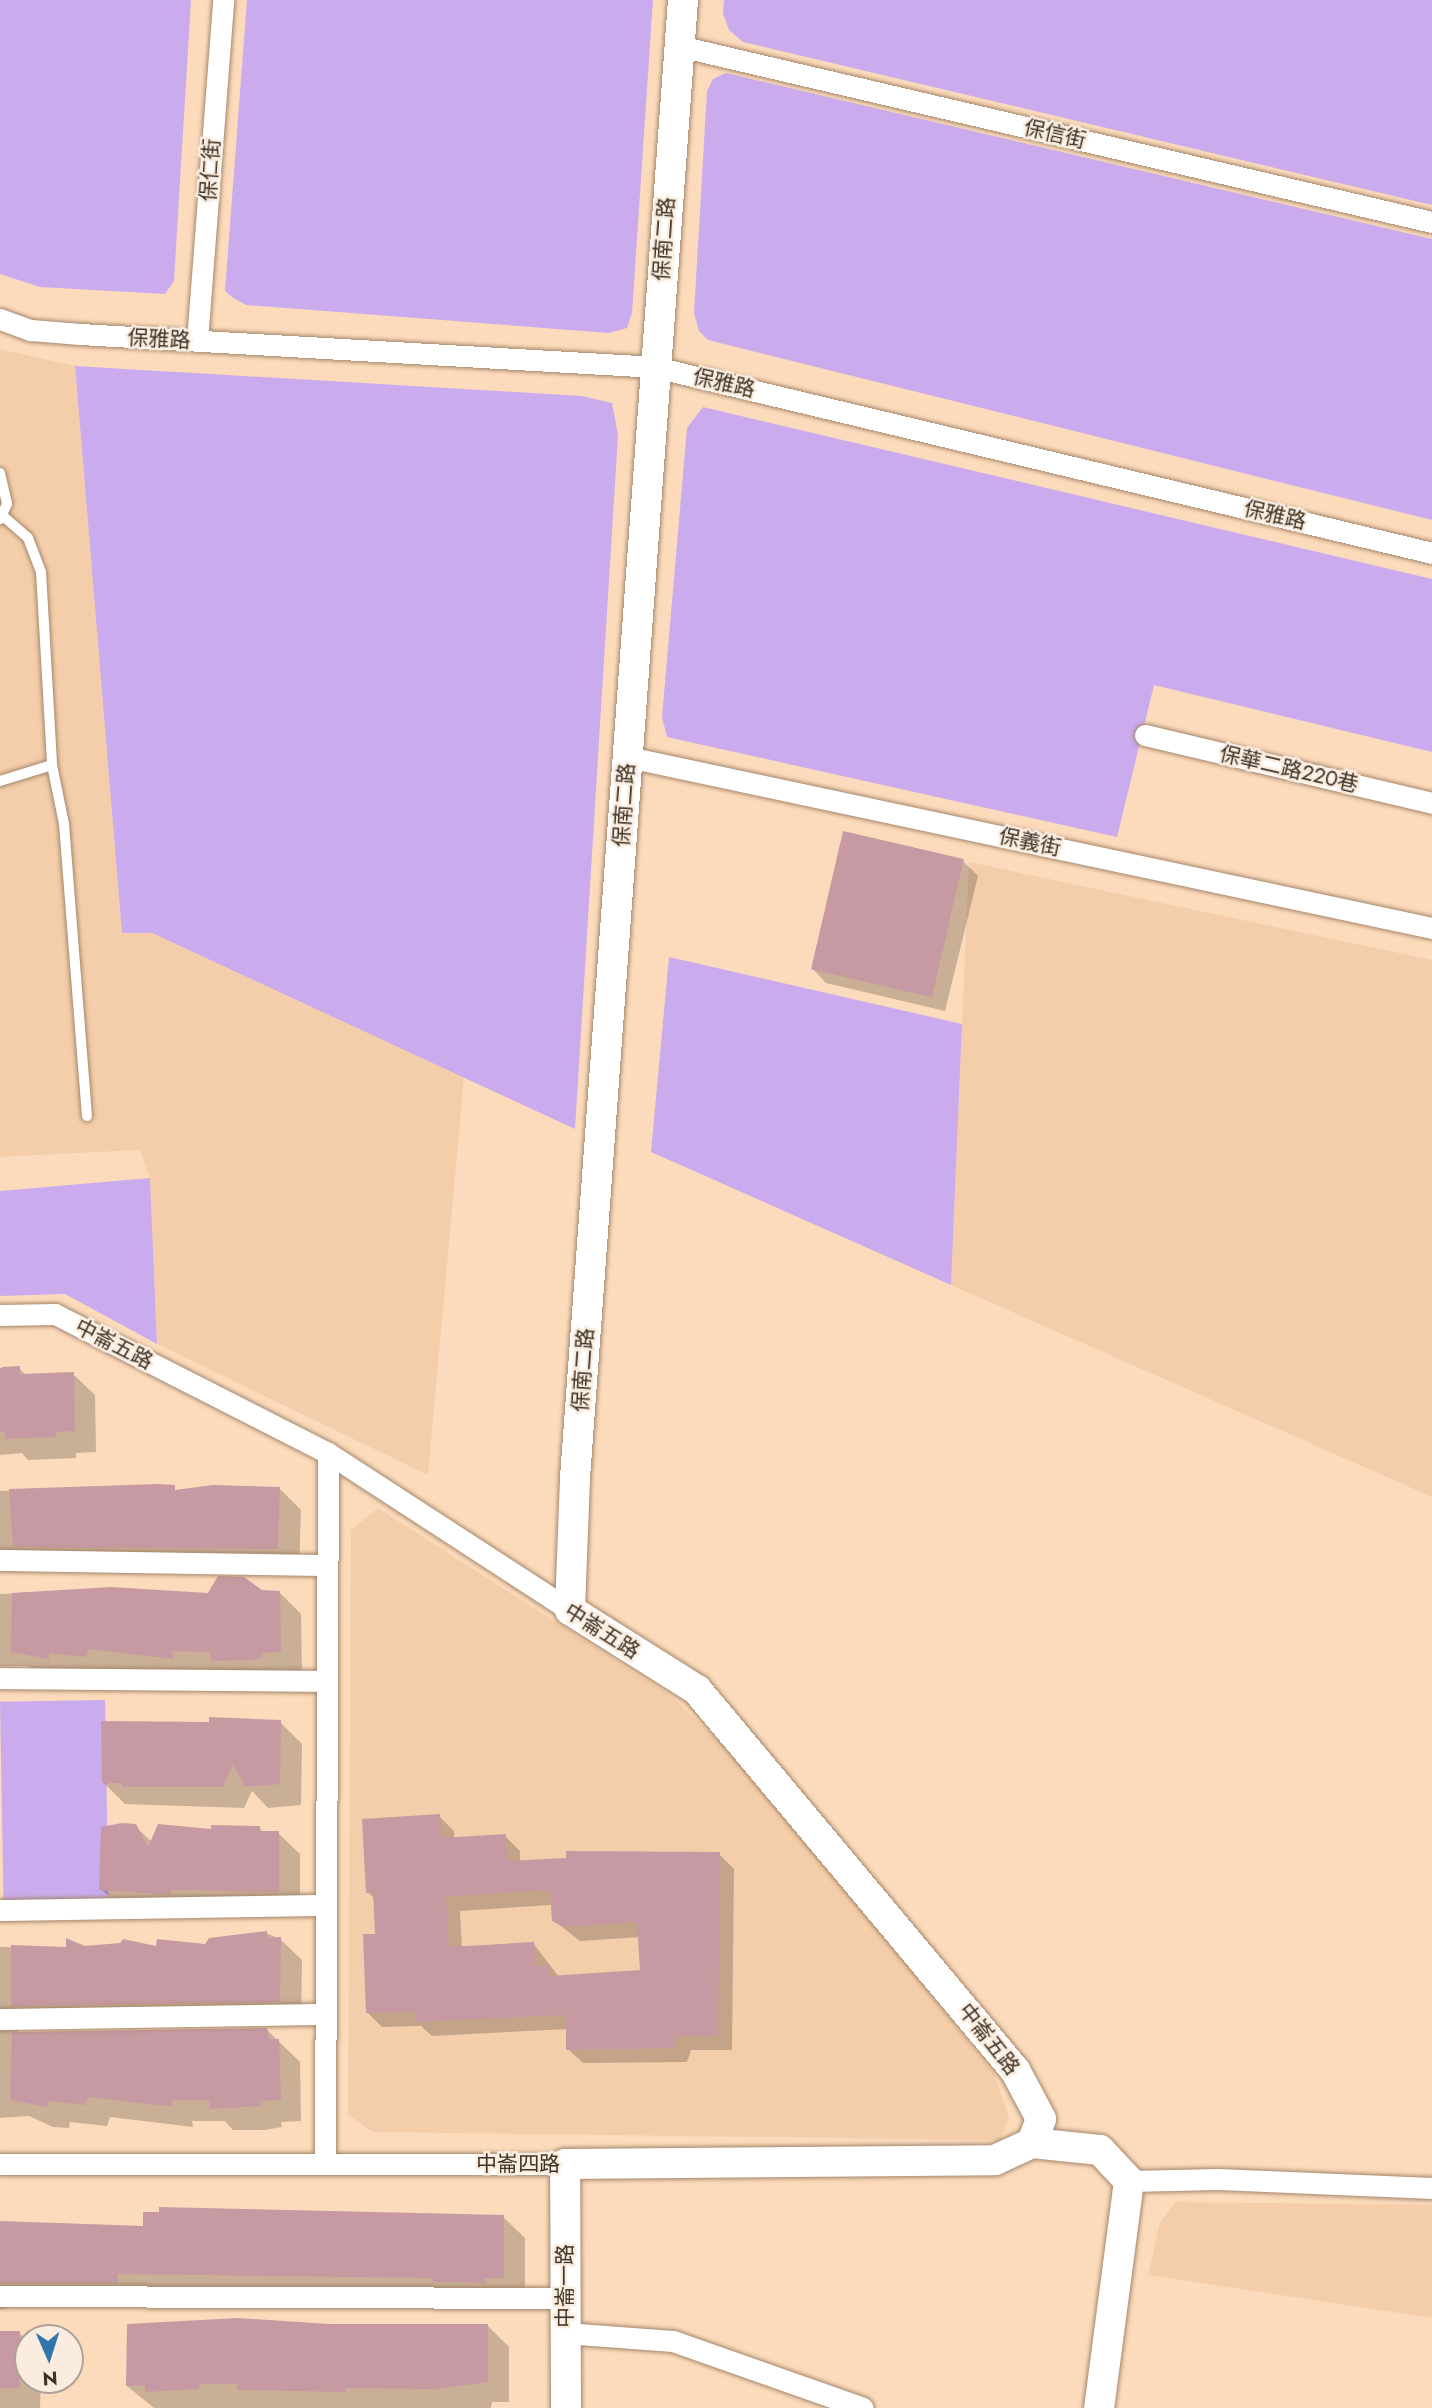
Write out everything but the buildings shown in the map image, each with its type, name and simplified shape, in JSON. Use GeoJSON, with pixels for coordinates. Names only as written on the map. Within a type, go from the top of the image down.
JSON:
{"type":"FeatureCollection","features":[{"type":"Feature","properties":{"kind":"street","name":"保仁街"},"geometry":{"type":"LineString","coordinates":[[197,341],[223,0]]}},
{"type":"Feature","properties":{"kind":"street","name":"保南二路"},"geometry":{"type":"LineString","coordinates":[[570,1610],[682,0]]}},
{"type":"Feature","properties":{"kind":"street","name":"保信街"},"geometry":{"type":"LineString","coordinates":[[679,46],[1432,222]]}},
{"type":"Feature","properties":{"kind":"street","name":"保雅路"},"geometry":{"type":"LineString","coordinates":[[0,319],[31,330],[655,367],[1432,553]]}},
{"type":"Feature","properties":{"kind":"street","name":"保華二路220巷"},"geometry":{"type":"LineString","coordinates":[[1145,735],[1432,803]]}},
{"type":"Feature","properties":{"kind":"street","name":"保義街"},"geometry":{"type":"LineString","coordinates":[[628,757],[1432,928]]}},
{"type":"Feature","properties":{"kind":"street","name":"中崙五路"},"geometry":{"type":"LineString","coordinates":[[0,1315],[55,1314],[328,1453],[697,1690],[1015,2070],[1041,2119],[1032,2143]]}},
{"type":"Feature","properties":{"kind":"street"},"geometry":{"type":"LineString","coordinates":[[325,2162],[322,2014],[328,1453]]}},
{"type":"Feature","properties":{"kind":"street"},"geometry":{"type":"LineString","coordinates":[[0,1560],[327,1565]]}},
{"type":"Feature","properties":{"kind":"street"},"geometry":{"type":"LineString","coordinates":[[0,1678],[325,1681]]}},
{"type":"Feature","properties":{"kind":"street"},"geometry":{"type":"LineString","coordinates":[[0,1910],[323,1905]]}},
{"type":"Feature","properties":{"kind":"street"},"geometry":{"type":"LineString","coordinates":[[0,2019],[322,2014]]}},
{"type":"Feature","properties":{"kind":"street"},"geometry":{"type":"LineString","coordinates":[[1032,2143],[1100,2150],[1129,2181],[1218,2179],[1432,2188]]}},
{"type":"Feature","properties":{"kind":"street","name":"中崙四路"},"geometry":{"type":"LineString","coordinates":[[0,2164],[565,2164],[995,2160],[1032,2143]]}},
{"type":"Feature","properties":{"kind":"street","name":"中崙一路"},"geometry":{"type":"LineString","coordinates":[[565,2164],[566,2408]]}},
{"type":"Feature","properties":{"kind":"street"},"geometry":{"type":"LineString","coordinates":[[1099,2408],[1129,2181]]}},
{"type":"Feature","properties":{"kind":"street"},"geometry":{"type":"LineString","coordinates":[[0,2295],[565,2298]]}},
{"type":"Feature","properties":{"kind":"street"},"geometry":{"type":"LineString","coordinates":[[565,2333],[673,2341],[863,2408]]}},
{"type":"Feature","properties":{"kind":"lane"},"geometry":{"type":"LineString","coordinates":[[0,474],[7,504],[1,518],[28,538],[41,572],[52,765],[64,824],[87,1116]]}},
{"type":"Feature","properties":{"kind":"lane"},"geometry":{"type":"LineString","coordinates":[[0,781],[52,765]]}},
{"type":"Feature","properties":{"kind":"shaded area"},"geometry":{"type":"Polygon","coordinates":[[[0,0],[191,0],[174,281],[165,294],[40,287],[0,274],[0,0]]]}},
{"type":"Feature","properties":{"kind":"shaded area"},"geometry":{"type":"Polygon","coordinates":[[[247,0],[653,0],[632,313],[627,328],[609,333],[246,305],[225,291],[247,0]]]}},
{"type":"Feature","properties":{"kind":"shaded area"},"geometry":{"type":"Polygon","coordinates":[[[724,0],[1432,0],[1432,205],[743,42],[729,30],[723,14],[724,0]]]}},
{"type":"Feature","properties":{"kind":"shaded area"},"geometry":{"type":"Polygon","coordinates":[[[726,73],[1432,239],[1432,520],[708,340],[699,331],[694,313],[707,91],[713,79],[726,73]]]}},
{"type":"Feature","properties":{"kind":"shaded area"},"geometry":{"type":"Polygon","coordinates":[[[0,349],[75,366],[122,933],[152,933],[464,1077],[428,1475],[157,1344],[150,1178],[140,1150],[0,1157],[0,349]]]}},
{"type":"Feature","properties":{"kind":"shaded area"},"geometry":{"type":"Polygon","coordinates":[[[75,366],[582,396],[612,403],[618,435],[575,1129],[152,933],[122,933],[75,366]]]}},
{"type":"Feature","properties":{"kind":"shaded area"},"geometry":{"type":"Polygon","coordinates":[[[703,407],[1432,579],[1432,752],[1154,685],[1117,837],[667,737],[662,717],[687,428],[703,407]]]}},
{"type":"Feature","properties":{"kind":"shaded area"},"geometry":{"type":"Polygon","coordinates":[[[969,862],[1432,960],[1432,1497],[951,1285],[969,862]]]}},
{"type":"Feature","properties":{"kind":"shaded area"},"geometry":{"type":"Polygon","coordinates":[[[669,957],[962,1024],[951,1285],[651,1152],[669,957]]]}},
{"type":"Feature","properties":{"kind":"shaded area"},"geometry":{"type":"Polygon","coordinates":[[[150,1178],[157,1344],[65,1294],[0,1296],[0,1191],[150,1178]]]}},
{"type":"Feature","properties":{"kind":"shaded area"},"geometry":{"type":"Polygon","coordinates":[[[378,1508],[671,1696],[756,1777],[993,2072],[1009,2117],[1000,2140],[373,2132],[348,2115],[351,1530],[378,1508]]]}},
{"type":"Feature","properties":{"kind":"shaded area"},"geometry":{"type":"Polygon","coordinates":[[[105,1700],[109,1902],[4,1904],[0,1702],[105,1700]]]}},
{"type":"Feature","properties":{"kind":"shaded area"},"geometry":{"type":"Polygon","coordinates":[[[1175,2202],[1432,2205],[1432,2318],[1148,2275],[1160,2223],[1175,2202]]]}}]}
